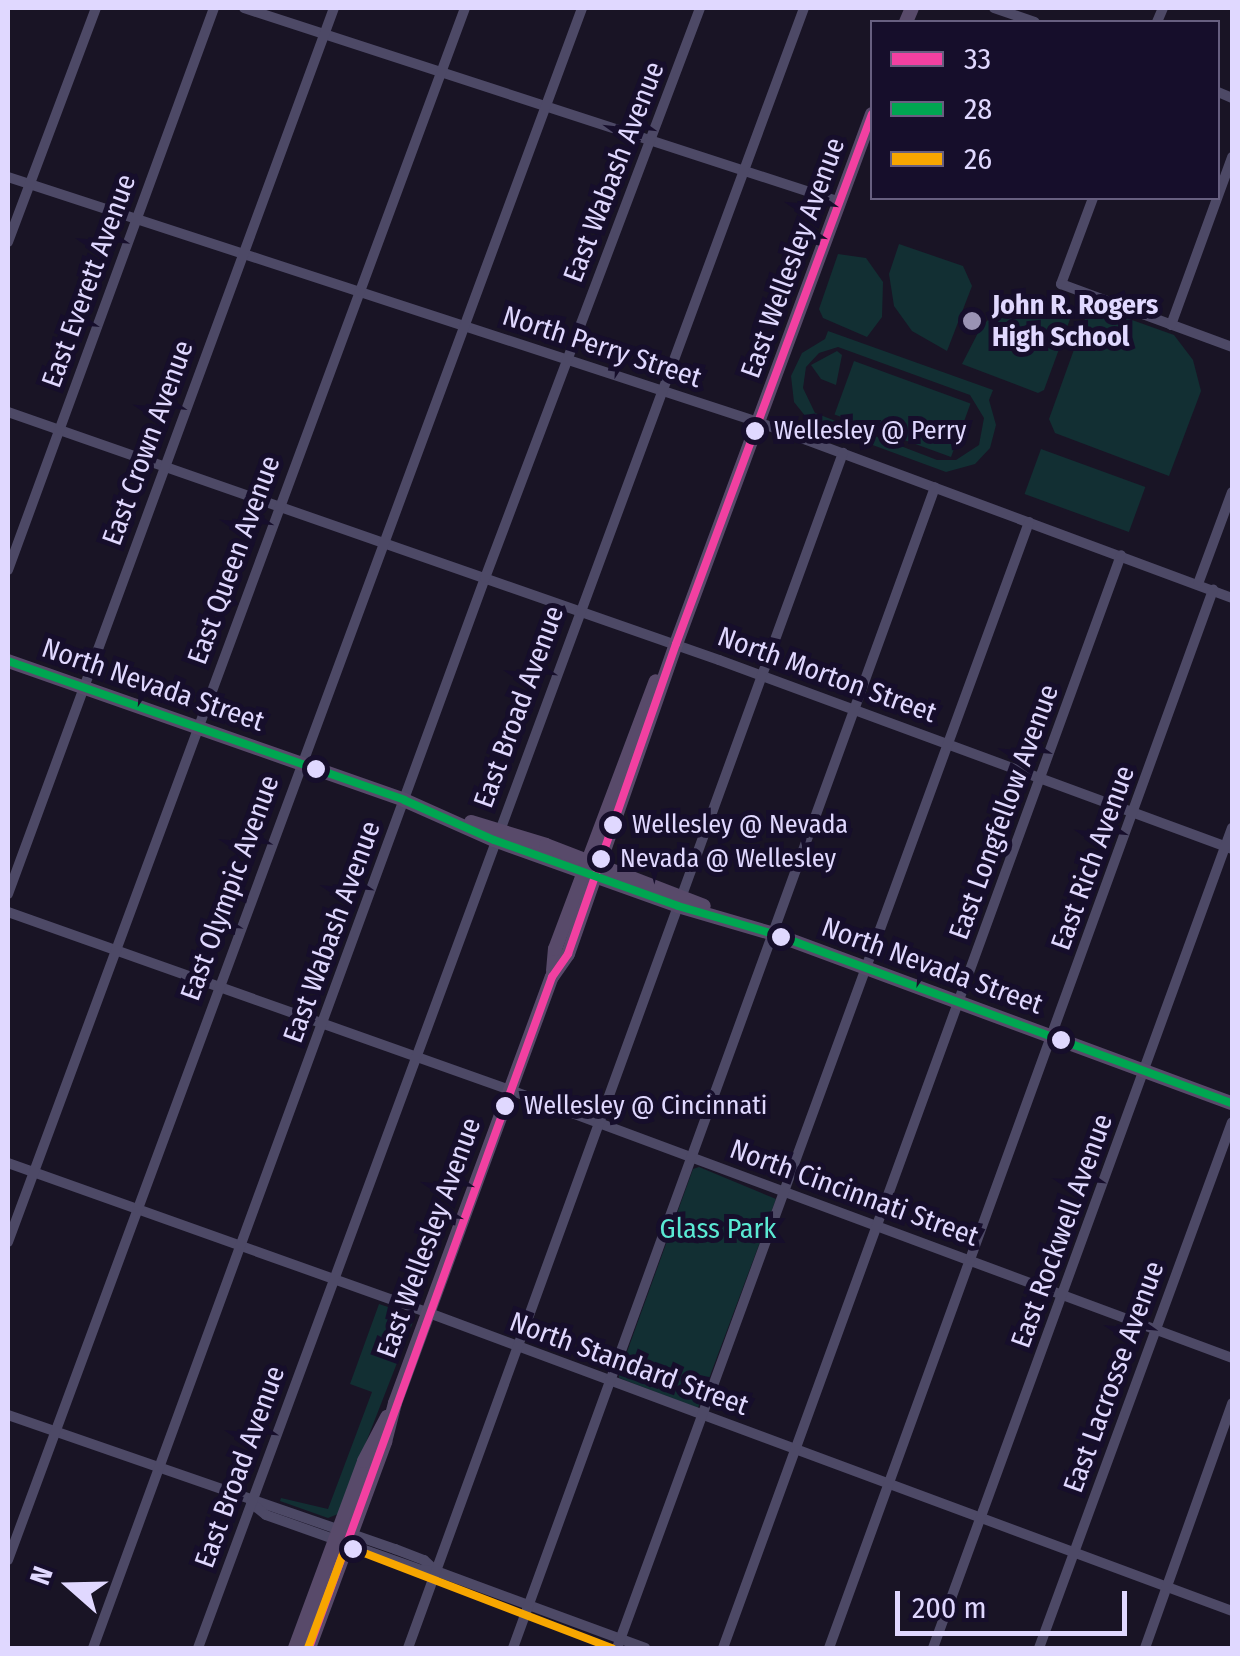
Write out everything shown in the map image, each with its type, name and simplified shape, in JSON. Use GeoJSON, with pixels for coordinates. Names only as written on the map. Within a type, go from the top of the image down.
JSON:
{"type":"FeatureCollection","features":[{"type":"Feature","properties":{"kind":"main road","name":"East Wellesley Avenue"},"geometry":{"type":"LineString","coordinates":[[295,1648],[395,1404],[552,977],[555,948],[592,868],[870,120]]}},
{"type":"Feature","properties":{"kind":"main road","name":"North Nevada Street"},"geometry":{"type":"LineString","coordinates":[[8,662],[404,800],[1232,1104]]}},
{"type":"Feature","properties":{"kind":"main road","name":"East Wellesley Avenue"},"geometry":{"type":"LineString","coordinates":[[310,1648],[343,1537]]}},
{"type":"Feature","properties":{"kind":"street"},"geometry":{"type":"LineString","coordinates":[[8,242],[96,8]]}},
{"type":"Feature","properties":{"kind":"street","name":"East Everett Avenue"},"geometry":{"type":"LineString","coordinates":[[8,570],[214,8]]}},
{"type":"Feature","properties":{"kind":"street"},"geometry":{"type":"LineString","coordinates":[[244,8],[840,202]]}},
{"type":"Feature","properties":{"kind":"street","name":"East Crown Avenue"},"geometry":{"type":"LineString","coordinates":[[8,894],[240,253],[334,8]]}},
{"type":"Feature","properties":{"kind":"street","name":"East Queen Avenue"},"geometry":{"type":"LineString","coordinates":[[8,1242],[356,292],[465,8]]}},
{"type":"Feature","properties":{"kind":"street","name":"East Olympic Avenue"},"geometry":{"type":"LineString","coordinates":[[8,1560],[461,326],[582,8]]}},
{"type":"Feature","properties":{"kind":"street","name":"East Wabash Avenue"},"geometry":{"type":"LineString","coordinates":[[93,1648],[485,578],[700,8]]}},
{"type":"Feature","properties":{"kind":"street","name":"East Broad Avenue"},"geometry":{"type":"LineString","coordinates":[[198,1648],[804,8]]}},
{"type":"Feature","properties":{"kind":"street"},"geometry":{"type":"LineString","coordinates":[[994,8],[1027,20]]}},
{"type":"Feature","properties":{"kind":"street"},"geometry":{"type":"LineString","coordinates":[[1220,190],[1232,157]]}},
{"type":"Feature","properties":{"kind":"street","name":"North Perry Street"},"geometry":{"type":"LineString","coordinates":[[8,177],[758,422],[1232,598]]}},
{"type":"Feature","properties":{"kind":"street"},"geometry":{"type":"LineString","coordinates":[[1091,200],[1061,284],[1232,348]]}},
{"type":"Feature","properties":{"kind":"street"},"geometry":{"type":"LineString","coordinates":[[1171,325],[1216,200]]}},
{"type":"Feature","properties":{"kind":"street","name":"North Morton Street"},"geometry":{"type":"LineString","coordinates":[[8,412],[676,644],[1229,848]]}},
{"type":"Feature","properties":{"kind":"street"},"geometry":{"type":"LineString","coordinates":[[408,1648],[843,453]]}},
{"type":"Feature","properties":{"kind":"street"},"geometry":{"type":"LineString","coordinates":[[513,1648],[934,487]]}},
{"type":"Feature","properties":{"kind":"street"},"geometry":{"type":"LineString","coordinates":[[1198,584],[1232,492]]}},
{"type":"Feature","properties":{"kind":"street"},"geometry":{"type":"LineString","coordinates":[[619,1644],[1029,522]]}},
{"type":"Feature","properties":{"kind":"street","name":"East Longfellow Avenue"},"geometry":{"type":"LineString","coordinates":[[723,1648],[1121,555]]}},
{"type":"Feature","properties":{"kind":"street","name":"East Rich Avenue"},"geometry":{"type":"LineString","coordinates":[[829,1648],[1213,590]]}},
{"type":"Feature","properties":{"kind":"street","name":"East Rockwell Avenue"},"geometry":{"type":"LineString","coordinates":[[933,1648],[1229,848],[1232,828]]}},
{"type":"Feature","properties":{"kind":"street","name":"North Cincinnati Street"},"geometry":{"type":"LineString","coordinates":[[8,912],[510,1090],[1232,1358]]}},
{"type":"Feature","properties":{"kind":"street","name":"East Lacrosse Avenue"},"geometry":{"type":"LineString","coordinates":[[1039,1648],[1232,1122]]}},
{"type":"Feature","properties":{"kind":"street","name":"North Standard Street"},"geometry":{"type":"LineString","coordinates":[[8,1163],[429,1313],[1232,1611]]}},
{"type":"Feature","properties":{"kind":"street"},"geometry":{"type":"LineString","coordinates":[[1145,1648],[1232,1403]]}},
{"type":"Feature","properties":{"kind":"street"},"geometry":{"type":"LineString","coordinates":[[8,1415],[251,1502],[269,1504],[420,1570],[436,1571],[619,1644],[645,1648]]}},
{"type":"Feature","properties":{"kind":"green space"},"geometry":{"type":"Polygon","coordinates":[[[899,244],[963,266],[972,286],[947,351],[912,331],[894,306],[889,274],[899,244]]]}},
{"type":"Feature","properties":{"kind":"green space"},"geometry":{"type":"Polygon","coordinates":[[[838,254],[866,258],[883,282],[882,317],[867,337],[823,318],[819,309],[838,254]]]}},
{"type":"Feature","properties":{"kind":"green space"},"geometry":{"type":"Polygon","coordinates":[[[1027,302],[1073,311],[1044,390],[1038,393],[962,364],[981,327],[994,314],[1027,302]]]}},
{"type":"Feature","properties":{"kind":"green space"},"geometry":{"type":"Polygon","coordinates":[[[1090,305],[1174,335],[1193,360],[1201,391],[1169,476],[1055,433],[1049,419],[1090,305]]]}},
{"type":"Feature","properties":{"kind":"green space"},"geometry":{"type":"Polygon","coordinates":[[[828,331],[993,390],[989,400],[996,425],[990,448],[975,464],[946,472],[810,422],[794,402],[791,376],[802,353],[825,339],[828,331]],[[838,347],[819,353],[806,367],[803,388],[815,413],[937,460],[956,460],[979,445],[984,418],[970,395],[838,347]]]}},
{"type":"Feature","properties":{"kind":"green space"},"geometry":{"type":"Polygon","coordinates":[[[837,351],[842,355],[836,385],[821,379],[811,365],[837,351]]]}},
{"type":"Feature","properties":{"kind":"green space"},"geometry":{"type":"Polygon","coordinates":[[[854,361],[971,403],[951,457],[835,415],[854,361]]]}},
{"type":"Feature","properties":{"kind":"green space"},"geometry":{"type":"Polygon","coordinates":[[[1041,449],[1145,487],[1129,532],[1025,494],[1041,449]]]}},
{"type":"Feature","properties":{"kind":"green space","name":"Glass Park"},"geometry":{"type":"Polygon","coordinates":[[[699,1167],[776,1199],[698,1408],[619,1378],[619,1374],[693,1169],[699,1167]]]}},
{"type":"Feature","properties":{"kind":"green space"},"geometry":{"type":"Polygon","coordinates":[[[379,1304],[412,1315],[413,1322],[338,1514],[328,1518],[280,1501],[281,1498],[328,1509],[372,1392],[350,1384],[379,1304]]]}},
{"type":"Feature","properties":{"kind":"transit line","name":"33"},"geometry":{"type":"LineString","coordinates":[[309,1648],[552,977],[568,954],[676,644],[870,119]]}},
{"type":"Feature","properties":{"kind":"transit line","name":"28"},"geometry":{"type":"LineString","coordinates":[[8,661],[404,800],[494,840],[678,906],[774,934],[1232,1103]]}},
{"type":"Feature","properties":{"kind":"transit line","name":"26"},"geometry":{"type":"LineString","coordinates":[[308,1648],[346,1546],[612,1648]]}},
{"type":"Feature","properties":{"kind":"place","name":"John R. Rogers High School"},"geometry":{"type":"Point","coordinates":[972,321]}},
{"type":"Feature","properties":{"kind":"place","name":"Wellesley @ Perry"},"geometry":{"type":"Point","coordinates":[755,431]}},
{"type":"Feature","properties":{"kind":"place","name":"Wellesley @ Nevada"},"geometry":{"type":"Point","coordinates":[613,825]}},
{"type":"Feature","properties":{"kind":"place","name":"Nevada @ Wellesley"},"geometry":{"type":"Point","coordinates":[601,859]}},
{"type":"Feature","properties":{"kind":"place","name":"Wellesley @ Cincinnati"},"geometry":{"type":"Point","coordinates":[505,1106]}}]}
